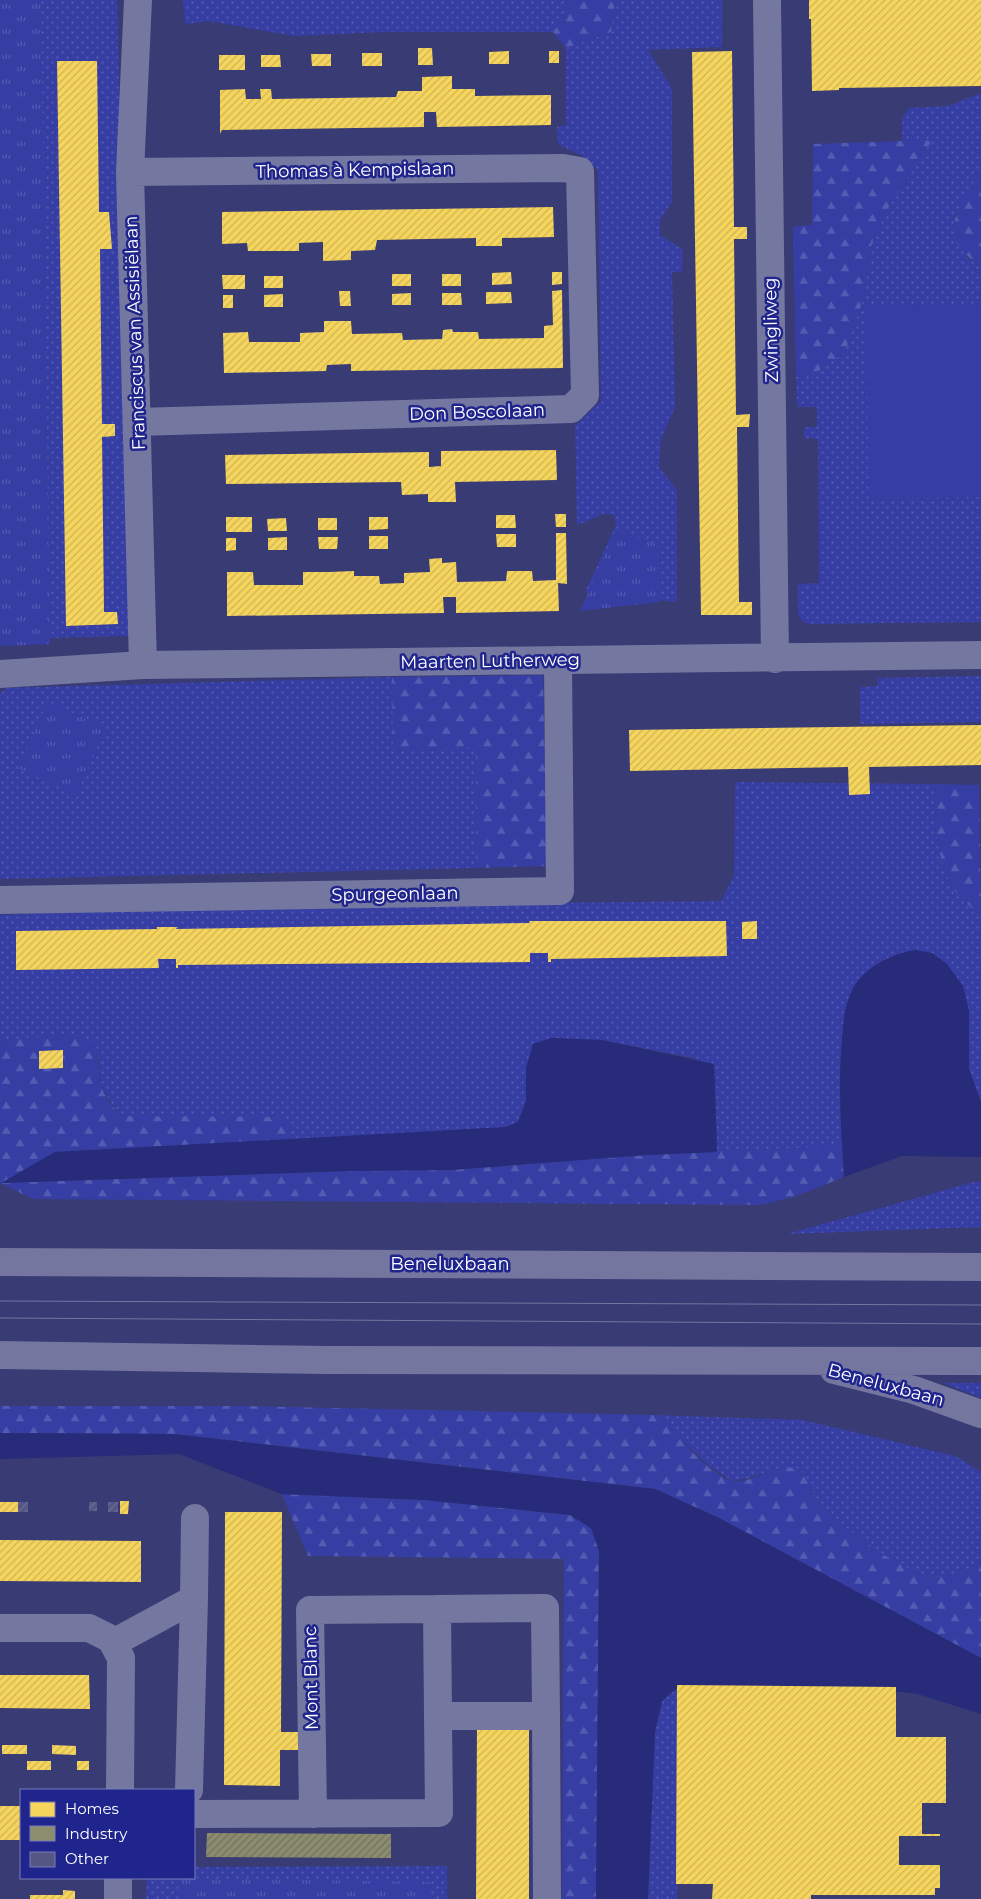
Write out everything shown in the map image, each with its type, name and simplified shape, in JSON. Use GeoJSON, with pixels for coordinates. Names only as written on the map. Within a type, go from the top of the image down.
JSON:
{"type":"FeatureCollection","features":[{"type":"Feature","properties":{"kind":"main road","name":"Beneluxbaan"},"geometry":{"type":"LineString","coordinates":[[900,1266],[981,1249]]}},
{"type":"Feature","properties":{"kind":"main road","name":"Beneluxbaan"},"geometry":{"type":"LineString","coordinates":[[0,1262],[981,1267]]}},
{"type":"Feature","properties":{"kind":"main road","name":"Beneluxbaan"},"geometry":{"type":"LineString","coordinates":[[0,1355],[326,1360],[981,1361]]}},
{"type":"Feature","properties":{"kind":"main road","name":"Beneluxbaan"},"geometry":{"type":"LineString","coordinates":[[789,1360],[914,1390],[981,1414]]}},
{"type":"Feature","properties":{"kind":"street","name":"Franciscus van Assisiëlaan"},"geometry":{"type":"LineString","coordinates":[[138,0],[130,172],[143,665]]}},
{"type":"Feature","properties":{"kind":"street","name":"Zwingliweg"},"geometry":{"type":"LineString","coordinates":[[767,0],[775,659]]}},
{"type":"Feature","properties":{"kind":"street","name":"Thomas à Kempislaan"},"geometry":{"type":"LineString","coordinates":[[130,172],[563,168],[580,171]]}},
{"type":"Feature","properties":{"kind":"street","name":"Don Boscolaan"},"geometry":{"type":"LineString","coordinates":[[138,422],[571,409],[585,395],[580,171]]}},
{"type":"Feature","properties":{"kind":"street","name":"Maarten Lutherweg"},"geometry":{"type":"LineString","coordinates":[[0,674],[143,665],[775,659],[981,655]]}},
{"type":"Feature","properties":{"kind":"street","name":"Spurgeonlaan"},"geometry":{"type":"LineString","coordinates":[[0,900],[560,891],[558,660]]}},
{"type":"Feature","properties":{"kind":"street"},"geometry":{"type":"LineString","coordinates":[[189,1789],[195,1518]]}},
{"type":"Feature","properties":{"kind":"street"},"geometry":{"type":"LineString","coordinates":[[113,1643],[194,1598]]}},
{"type":"Feature","properties":{"kind":"street","name":"Mont Blanc"},"geometry":{"type":"LineString","coordinates":[[313,1814],[310,1610],[545,1608],[547,1899]]}},
{"type":"Feature","properties":{"kind":"street"},"geometry":{"type":"LineString","coordinates":[[195,1814],[440,1813],[437,1609]]}},
{"type":"Feature","properties":{"kind":"street"},"geometry":{"type":"LineString","coordinates":[[0,1628],[89,1628],[112,1639],[121,1658],[120,1789]]}},
{"type":"Feature","properties":{"kind":"street"},"geometry":{"type":"LineString","coordinates":[[438,1716],[546,1716]]}},
{"type":"Feature","properties":{"kind":"street"},"geometry":{"type":"LineString","coordinates":[[118,1879],[118,1899]]}},
{"type":"Feature","properties":{"kind":"green space"},"geometry":{"type":"Polygon","coordinates":[[[0,0],[117,0],[131,636],[46,638],[0,0]]]}},
{"type":"Feature","properties":{"kind":"green space"},"geometry":{"type":"Polygon","coordinates":[[[0,0],[41,0],[50,644],[0,646],[0,0]]]}},
{"type":"Feature","properties":{"kind":"green space"},"geometry":{"type":"Polygon","coordinates":[[[183,0],[566,0],[564,18],[553,32],[382,32],[295,36],[208,21],[185,24],[183,0]]]}},
{"type":"Feature","properties":{"kind":"green space"},"geometry":{"type":"Polygon","coordinates":[[[566,0],[613,0],[615,3],[611,32],[566,48],[553,32],[564,18],[566,0]]]}},
{"type":"Feature","properties":{"kind":"green space"},"geometry":{"type":"Polygon","coordinates":[[[613,0],[722,0],[722,47],[648,50],[672,88],[672,202],[660,220],[660,235],[682,249],[682,272],[672,272],[675,407],[661,439],[659,467],[677,490],[677,602],[585,592],[616,525],[614,515],[603,514],[577,525],[575,426],[601,401],[598,170],[584,157],[558,144],[557,127],[566,125],[566,48],[611,32],[615,3],[613,0]]]}},
{"type":"Feature","properties":{"kind":"green space"},"geometry":{"type":"Polygon","coordinates":[[[981,93],[981,170],[954,217],[966,257],[981,266],[981,622],[808,624],[801,620],[798,614],[798,584],[819,583],[818,439],[804,438],[804,427],[817,427],[817,407],[797,407],[796,377],[817,372],[864,297],[872,242],[888,208],[931,141],[902,141],[902,118],[909,108],[948,106],[981,93]]]}},
{"type":"Feature","properties":{"kind":"green space"},"geometry":{"type":"Polygon","coordinates":[[[932,140],[888,208],[872,242],[864,297],[845,352],[817,372],[796,377],[793,226],[812,225],[813,144],[932,140]]]}},
{"type":"Feature","properties":{"kind":"green space"},"geometry":{"type":"Polygon","coordinates":[[[981,170],[981,266],[966,255],[957,244],[954,232],[959,209],[981,170]]]}},
{"type":"Feature","properties":{"kind":"green space"},"geometry":{"type":"Polygon","coordinates":[[[981,304],[981,497],[869,499],[866,306],[981,304]]]}},
{"type":"Feature","properties":{"kind":"green space"},"geometry":{"type":"Polygon","coordinates":[[[616,529],[658,545],[659,602],[580,611],[616,529]]]}},
{"type":"Feature","properties":{"kind":"green space"},"geometry":{"type":"Polygon","coordinates":[[[543,675],[547,866],[476,868],[476,747],[393,751],[392,677],[543,675]]]}},
{"type":"Feature","properties":{"kind":"green space"},"geometry":{"type":"Polygon","coordinates":[[[981,676],[981,722],[860,724],[860,687],[877,686],[878,678],[981,676]]]}},
{"type":"Feature","properties":{"kind":"green space"},"geometry":{"type":"Polygon","coordinates":[[[392,677],[394,751],[476,746],[476,868],[0,879],[0,694],[6,688],[392,677]]]}},
{"type":"Feature","properties":{"kind":"green space"},"geometry":{"type":"Polygon","coordinates":[[[48,702],[106,728],[76,795],[18,768],[48,702]]]}},
{"type":"Feature","properties":{"kind":"green space"},"geometry":{"type":"Polygon","coordinates":[[[735,782],[934,784],[937,835],[946,872],[957,893],[981,916],[981,1102],[969,1069],[969,1011],[850,994],[841,1051],[842,1146],[838,1147],[717,1152],[715,1071],[694,1058],[602,1040],[551,1038],[526,1068],[526,1101],[518,1122],[506,1127],[290,1140],[291,1125],[123,1116],[110,1102],[103,1089],[98,1056],[76,1034],[0,1041],[0,915],[180,907],[721,901],[734,876],[735,782]]]}},
{"type":"Feature","properties":{"kind":"green space"},"geometry":{"type":"Polygon","coordinates":[[[934,784],[979,785],[981,916],[957,893],[946,872],[937,835],[934,784]]]}},
{"type":"Feature","properties":{"kind":"green space"},"geometry":{"type":"Polygon","coordinates":[[[76,1034],[93,1042],[104,1092],[110,1103],[123,1116],[283,1117],[291,1125],[290,1140],[55,1152],[3,1183],[349,1171],[450,1170],[647,1155],[842,1146],[844,1177],[797,1196],[761,1205],[33,1199],[0,1183],[0,1041],[76,1034]]]}},
{"type":"Feature","properties":{"kind":"green space"},"geometry":{"type":"Polygon","coordinates":[[[974,1182],[981,1182],[981,1227],[787,1234],[974,1182]]]}},
{"type":"Feature","properties":{"kind":"green space"},"geometry":{"type":"Polygon","coordinates":[[[944,1383],[981,1383],[981,1398],[944,1383]]]}},
{"type":"Feature","properties":{"kind":"green space"},"geometry":{"type":"Polygon","coordinates":[[[0,1406],[248,1406],[656,1415],[700,1460],[730,1480],[748,1480],[783,1467],[800,1471],[807,1478],[816,1498],[846,1528],[876,1550],[907,1568],[922,1574],[940,1577],[958,1573],[981,1564],[981,1658],[719,1518],[655,1489],[175,1434],[0,1433],[0,1406]]]}},
{"type":"Feature","properties":{"kind":"green space"},"geometry":{"type":"Polygon","coordinates":[[[656,1415],[803,1420],[955,1456],[981,1472],[981,1564],[946,1577],[920,1574],[886,1556],[850,1531],[821,1504],[813,1493],[803,1472],[776,1469],[746,1479],[731,1480],[709,1466],[656,1415]]]}},
{"type":"Feature","properties":{"kind":"green space"},"geometry":{"type":"Polygon","coordinates":[[[282,1494],[425,1500],[570,1515],[591,1528],[599,1551],[596,1899],[562,1899],[564,1559],[308,1556],[282,1494]]]}},
{"type":"Feature","properties":{"kind":"green space"},"geometry":{"type":"Polygon","coordinates":[[[676,1689],[683,1689],[677,1899],[648,1899],[655,1732],[662,1701],[676,1689]]]}},
{"type":"Feature","properties":{"kind":"green space"},"geometry":{"type":"Polygon","coordinates":[[[447,1866],[447,1899],[146,1899],[147,1879],[195,1879],[195,1867],[447,1866]]]}},
{"type":"Feature","properties":{"kind":"green space"},"geometry":{"type":"Polygon","coordinates":[[[179,1879],[430,1882],[430,1899],[178,1899],[179,1879]]]}},
{"type":"Feature","properties":{"kind":"shaded area"},"geometry":{"type":"Polygon","coordinates":[[[916,950],[932,953],[947,964],[963,986],[969,1011],[969,1069],[981,1102],[981,1157],[902,1156],[844,1177],[840,1074],[843,1023],[848,1000],[854,986],[877,964],[896,955],[916,950]]]}},
{"type":"Feature","properties":{"kind":"shaded area"},"geometry":{"type":"Polygon","coordinates":[[[551,1038],[602,1040],[714,1064],[717,1152],[647,1155],[450,1170],[349,1171],[1,1183],[55,1152],[506,1127],[518,1122],[526,1101],[526,1068],[533,1044],[551,1038]]]}},
{"type":"Feature","properties":{"kind":"shaded area"},"geometry":{"type":"Polygon","coordinates":[[[0,1433],[174,1434],[655,1489],[719,1518],[981,1658],[981,1714],[918,1694],[864,1688],[676,1689],[662,1701],[655,1732],[648,1899],[596,1899],[599,1551],[591,1528],[570,1515],[425,1500],[282,1494],[179,1454],[0,1459],[0,1433]]]}},
{"type":"Feature","properties":{"kind":"building: Homes"},"geometry":{"type":"Polygon","coordinates":[[[809,0],[981,0],[981,86],[839,88],[839,90],[812,91],[809,0]]]}},
{"type":"Feature","properties":{"kind":"building: Homes"},"geometry":{"type":"Polygon","coordinates":[[[418,48],[432,48],[433,65],[418,65],[418,48]]]}},
{"type":"Feature","properties":{"kind":"building: Homes"},"geometry":{"type":"Polygon","coordinates":[[[509,51],[509,64],[489,64],[489,52],[509,51]]]}},
{"type":"Feature","properties":{"kind":"building: Homes"},"geometry":{"type":"Polygon","coordinates":[[[549,51],[559,51],[559,63],[549,63],[549,51]]]}},
{"type":"Feature","properties":{"kind":"building: Homes"},"geometry":{"type":"Polygon","coordinates":[[[732,51],[734,227],[747,227],[747,239],[734,239],[736,415],[750,414],[749,427],[737,427],[739,602],[752,602],[752,615],[701,615],[692,52],[732,51]]]}},
{"type":"Feature","properties":{"kind":"building: Homes"},"geometry":{"type":"Polygon","coordinates":[[[362,53],[382,53],[382,66],[362,66],[362,53]]]}},
{"type":"Feature","properties":{"kind":"building: Homes"},"geometry":{"type":"Polygon","coordinates":[[[311,54],[331,54],[331,66],[312,66],[311,54]]]}},
{"type":"Feature","properties":{"kind":"building: Homes"},"geometry":{"type":"Polygon","coordinates":[[[219,55],[245,55],[245,70],[219,70],[219,55]]]}},
{"type":"Feature","properties":{"kind":"building: Homes"},"geometry":{"type":"Polygon","coordinates":[[[261,55],[280,55],[281,67],[261,67],[261,55]]]}},
{"type":"Feature","properties":{"kind":"building: Homes"},"geometry":{"type":"Polygon","coordinates":[[[57,61],[97,61],[99,212],[109,212],[112,249],[100,249],[102,424],[115,424],[115,436],[102,437],[104,612],[117,612],[118,624],[66,626],[57,61]]]}},
{"type":"Feature","properties":{"kind":"building: Homes"},"geometry":{"type":"Polygon","coordinates":[[[452,76],[452,89],[475,89],[475,96],[551,95],[551,125],[437,127],[436,112],[424,112],[424,127],[222,130],[220,134],[220,90],[245,89],[246,99],[261,99],[260,89],[271,89],[272,99],[396,97],[398,91],[422,91],[422,77],[452,76]]]}},
{"type":"Feature","properties":{"kind":"building: Homes"},"geometry":{"type":"Polygon","coordinates":[[[553,207],[554,237],[502,238],[502,246],[476,246],[476,238],[377,240],[375,250],[351,251],[351,260],[323,261],[323,242],[299,243],[299,251],[248,251],[247,243],[222,244],[222,212],[553,207]]]}},
{"type":"Feature","properties":{"kind":"building: Homes"},"geometry":{"type":"Polygon","coordinates":[[[511,272],[512,284],[492,285],[492,273],[511,272]]]}},
{"type":"Feature","properties":{"kind":"building: Homes"},"geometry":{"type":"Polygon","coordinates":[[[552,272],[562,272],[562,284],[552,285],[552,272]]]}},
{"type":"Feature","properties":{"kind":"building: Homes"},"geometry":{"type":"Polygon","coordinates":[[[392,274],[411,274],[411,286],[392,286],[392,274]]]}},
{"type":"Feature","properties":{"kind":"building: Homes"},"geometry":{"type":"Polygon","coordinates":[[[442,274],[461,274],[461,286],[442,286],[442,274]]]}},
{"type":"Feature","properties":{"kind":"building: Homes"},"geometry":{"type":"Polygon","coordinates":[[[222,275],[245,275],[245,289],[223,289],[222,275]]]}},
{"type":"Feature","properties":{"kind":"building: Homes"},"geometry":{"type":"Polygon","coordinates":[[[264,276],[283,276],[283,288],[264,288],[264,276]]]}},
{"type":"Feature","properties":{"kind":"building: Homes"},"geometry":{"type":"Polygon","coordinates":[[[562,290],[563,368],[351,371],[351,364],[327,365],[326,371],[224,373],[223,333],[248,332],[249,342],[300,342],[300,333],[324,332],[324,321],[351,321],[352,334],[402,333],[403,340],[442,339],[443,330],[452,329],[453,332],[478,332],[479,339],[544,338],[544,326],[553,325],[552,291],[562,290]]]}},
{"type":"Feature","properties":{"kind":"building: Homes"},"geometry":{"type":"Polygon","coordinates":[[[339,291],[350,291],[351,306],[340,306],[339,291]]]}},
{"type":"Feature","properties":{"kind":"building: Homes"},"geometry":{"type":"Polygon","coordinates":[[[486,292],[511,292],[512,303],[486,304],[486,292]]]}},
{"type":"Feature","properties":{"kind":"building: Homes"},"geometry":{"type":"Polygon","coordinates":[[[411,293],[411,305],[392,305],[392,294],[411,293]]]}},
{"type":"Feature","properties":{"kind":"building: Homes"},"geometry":{"type":"Polygon","coordinates":[[[442,293],[461,293],[462,305],[442,305],[442,293]]]}},
{"type":"Feature","properties":{"kind":"building: Homes"},"geometry":{"type":"Polygon","coordinates":[[[283,294],[283,307],[264,307],[264,295],[283,294]]]}},
{"type":"Feature","properties":{"kind":"building: Homes"},"geometry":{"type":"Polygon","coordinates":[[[223,295],[233,295],[233,308],[223,308],[223,295]]]}},
{"type":"Feature","properties":{"kind":"building: Homes"},"geometry":{"type":"Polygon","coordinates":[[[556,450],[557,480],[455,482],[456,502],[428,502],[428,494],[402,495],[401,482],[226,484],[225,455],[429,452],[429,467],[441,466],[441,451],[556,450]]]}},
{"type":"Feature","properties":{"kind":"building: Homes"},"geometry":{"type":"Polygon","coordinates":[[[555,514],[566,514],[566,527],[556,527],[555,514]]]}},
{"type":"Feature","properties":{"kind":"building: Homes"},"geometry":{"type":"Polygon","coordinates":[[[496,515],[515,515],[516,528],[496,528],[496,515]]]}},
{"type":"Feature","properties":{"kind":"building: Homes"},"geometry":{"type":"Polygon","coordinates":[[[226,517],[252,517],[252,532],[226,532],[226,517]]]}},
{"type":"Feature","properties":{"kind":"building: Homes"},"geometry":{"type":"Polygon","coordinates":[[[369,517],[388,517],[388,529],[369,530],[369,517]]]}},
{"type":"Feature","properties":{"kind":"building: Homes"},"geometry":{"type":"Polygon","coordinates":[[[286,518],[287,531],[268,531],[267,519],[286,518]]]}},
{"type":"Feature","properties":{"kind":"building: Homes"},"geometry":{"type":"Polygon","coordinates":[[[318,518],[337,518],[337,530],[318,530],[318,518]]]}},
{"type":"Feature","properties":{"kind":"building: Homes"},"geometry":{"type":"Polygon","coordinates":[[[556,533],[566,533],[567,584],[558,583],[559,611],[456,613],[456,597],[443,597],[444,613],[227,616],[227,572],[253,572],[254,585],[303,585],[303,572],[354,571],[354,576],[379,576],[380,584],[404,583],[404,573],[430,572],[429,559],[442,558],[442,563],[456,562],[457,582],[506,581],[507,571],[532,571],[533,581],[556,580],[556,533]]]}},
{"type":"Feature","properties":{"kind":"building: Homes"},"geometry":{"type":"Polygon","coordinates":[[[496,534],[516,534],[516,547],[497,547],[496,534]]]}},
{"type":"Feature","properties":{"kind":"building: Homes"},"geometry":{"type":"Polygon","coordinates":[[[369,536],[388,536],[388,549],[369,549],[369,536]]]}},
{"type":"Feature","properties":{"kind":"building: Homes"},"geometry":{"type":"Polygon","coordinates":[[[287,537],[287,550],[268,550],[268,538],[287,537]]]}},
{"type":"Feature","properties":{"kind":"building: Homes"},"geometry":{"type":"Polygon","coordinates":[[[318,537],[338,537],[337,549],[319,549],[318,537]]]}},
{"type":"Feature","properties":{"kind":"building: Homes"},"geometry":{"type":"Polygon","coordinates":[[[226,538],[236,538],[236,550],[226,551],[226,538]]]}},
{"type":"Feature","properties":{"kind":"building: Homes"},"geometry":{"type":"Polygon","coordinates":[[[981,725],[981,765],[869,767],[870,794],[849,795],[848,767],[630,771],[629,730],[981,725]]]}},
{"type":"Feature","properties":{"kind":"building: Homes"},"geometry":{"type":"Polygon","coordinates":[[[529,921],[726,921],[727,956],[551,959],[551,962],[548,962],[548,953],[530,953],[530,962],[178,965],[178,968],[176,968],[176,959],[158,959],[159,968],[16,970],[16,931],[157,929],[157,927],[177,927],[176,929],[530,923],[529,921]]]}},
{"type":"Feature","properties":{"kind":"building: Homes"},"geometry":{"type":"Polygon","coordinates":[[[757,921],[757,939],[742,939],[742,922],[757,921]]]}},
{"type":"Feature","properties":{"kind":"building: Homes"},"geometry":{"type":"Polygon","coordinates":[[[63,1050],[63,1068],[39,1069],[39,1051],[63,1050]]]}},
{"type":"Feature","properties":{"kind":"building: Homes"},"geometry":{"type":"Polygon","coordinates":[[[120,1501],[129,1501],[128,1514],[120,1514],[120,1501]]]}},
{"type":"Feature","properties":{"kind":"building: Homes"},"geometry":{"type":"Polygon","coordinates":[[[0,1502],[18,1502],[18,1512],[0,1512],[0,1502]]]}},
{"type":"Feature","properties":{"kind":"building: Homes"},"geometry":{"type":"Polygon","coordinates":[[[225,1512],[282,1512],[281,1732],[298,1732],[299,1750],[280,1750],[280,1786],[224,1785],[225,1512]]]}},
{"type":"Feature","properties":{"kind":"building: Homes"},"geometry":{"type":"Polygon","coordinates":[[[0,1540],[141,1541],[141,1582],[0,1581],[0,1540]]]}},
{"type":"Feature","properties":{"kind":"building: Homes"},"geometry":{"type":"Polygon","coordinates":[[[0,1675],[89,1675],[90,1709],[0,1708],[0,1675]]]}},
{"type":"Feature","properties":{"kind":"building: Homes"},"geometry":{"type":"Polygon","coordinates":[[[677,1685],[896,1687],[896,1737],[946,1737],[946,1803],[922,1803],[922,1834],[940,1834],[940,1836],[899,1836],[899,1865],[940,1865],[940,1888],[935,1888],[935,1895],[811,1895],[811,1899],[712,1899],[713,1884],[676,1884],[677,1685]]]}},
{"type":"Feature","properties":{"kind":"building: Homes"},"geometry":{"type":"Polygon","coordinates":[[[529,1719],[529,1899],[476,1899],[477,1725],[529,1719]]]}},
{"type":"Feature","properties":{"kind":"building: Homes"},"geometry":{"type":"Polygon","coordinates":[[[2,1745],[27,1745],[27,1754],[2,1754],[2,1745]]]}},
{"type":"Feature","properties":{"kind":"building: Homes"},"geometry":{"type":"Polygon","coordinates":[[[52,1745],[76,1746],[76,1755],[52,1754],[52,1745]]]}},
{"type":"Feature","properties":{"kind":"building: Homes"},"geometry":{"type":"Polygon","coordinates":[[[27,1761],[51,1761],[51,1770],[27,1770],[27,1761]]]}},
{"type":"Feature","properties":{"kind":"building: Homes"},"geometry":{"type":"Polygon","coordinates":[[[77,1761],[89,1761],[89,1770],[77,1770],[77,1761]]]}},
{"type":"Feature","properties":{"kind":"building: Homes"},"geometry":{"type":"Polygon","coordinates":[[[0,1806],[20,1806],[20,1840],[0,1840],[0,1806]]]}},
{"type":"Feature","properties":{"kind":"building: Homes"},"geometry":{"type":"Polygon","coordinates":[[[63,1890],[75,1891],[75,1899],[30,1899],[30,1895],[63,1895],[63,1890]]]}},
{"type":"Feature","properties":{"kind":"building: Industry"},"geometry":{"type":"Polygon","coordinates":[[[207,1833],[391,1834],[391,1858],[206,1857],[207,1833]]]}},
{"type":"Feature","properties":{"kind":"building: Other"},"geometry":{"type":"Polygon","coordinates":[[[18,1502],[28,1502],[28,1512],[18,1512],[18,1502]]]}},
{"type":"Feature","properties":{"kind":"building: Other"},"geometry":{"type":"Polygon","coordinates":[[[89,1502],[97,1502],[97,1511],[89,1511],[89,1502]]]}},
{"type":"Feature","properties":{"kind":"building: Other"},"geometry":{"type":"Polygon","coordinates":[[[108,1502],[118,1502],[118,1512],[108,1512],[108,1502]]]}},
{"type":"Feature","properties":{"kind":"tram line"},"geometry":{"type":"LineString","coordinates":[[0,1301],[981,1305]]}},
{"type":"Feature","properties":{"kind":"tram line"},"geometry":{"type":"LineString","coordinates":[[0,1318],[981,1324]]}}]}
